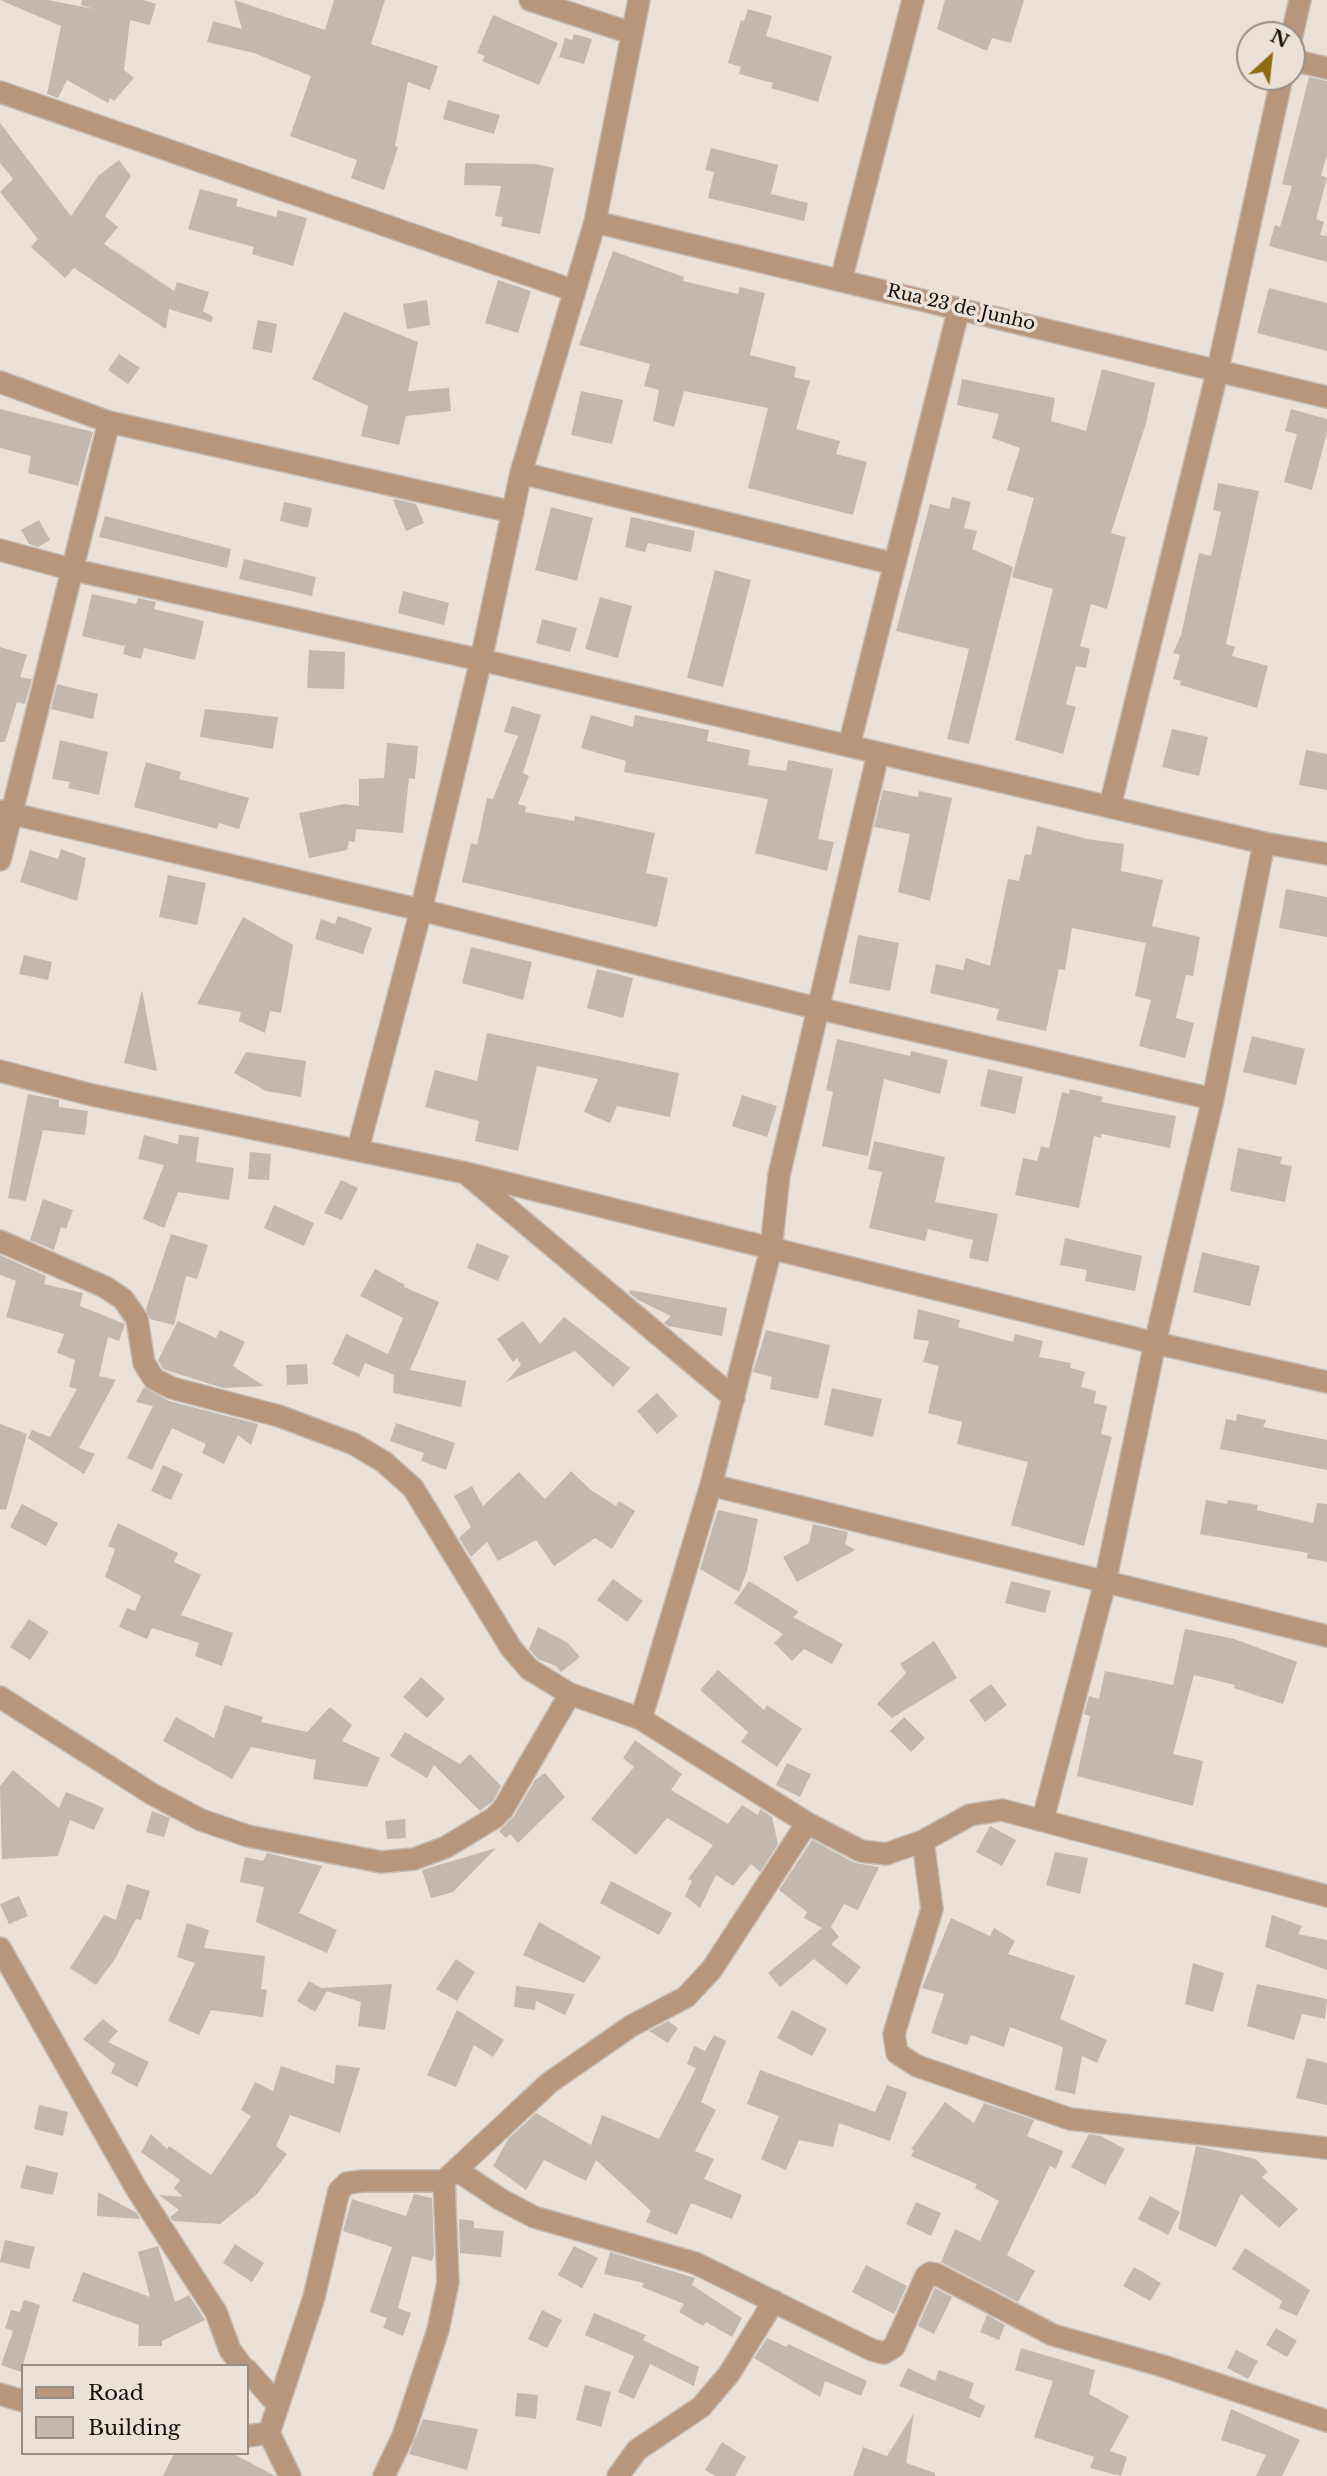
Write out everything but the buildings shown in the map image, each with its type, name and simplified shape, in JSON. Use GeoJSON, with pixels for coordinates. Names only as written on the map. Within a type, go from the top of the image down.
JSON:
{"type":"FeatureCollection","features":[{"type":"Feature","properties":{"kind":"street"},"geometry":{"type":"LineString","coordinates":[[530,0],[631,33]]}},
{"type":"Feature","properties":{"kind":"street"},"geometry":{"type":"LineString","coordinates":[[358,1149],[421,909],[481,660],[521,474],[595,222],[639,0]]}},
{"type":"Feature","properties":{"kind":"street"},"geometry":{"type":"LineString","coordinates":[[841,280],[913,0]]}},
{"type":"Feature","properties":{"kind":"street"},"geometry":{"type":"LineString","coordinates":[[1295,21],[1300,0]]}},
{"type":"Feature","properties":{"kind":"street"},"geometry":{"type":"LineString","coordinates":[[1306,63],[1327,68]]}},
{"type":"Feature","properties":{"kind":"street"},"geometry":{"type":"LineString","coordinates":[[1110,806],[1218,369],[1279,91]]}},
{"type":"Feature","properties":{"kind":"street"},"geometry":{"type":"LineString","coordinates":[[0,92],[575,290]]}},
{"type":"Feature","properties":{"kind":"street","name":"Rua 23 de Junho"},"geometry":{"type":"LineString","coordinates":[[595,222],[1327,397]]}},
{"type":"Feature","properties":{"kind":"street"},"geometry":{"type":"LineString","coordinates":[[849,746],[959,307]]}},
{"type":"Feature","properties":{"kind":"street"},"geometry":{"type":"LineString","coordinates":[[0,382],[109,422],[513,512]]}},
{"type":"Feature","properties":{"kind":"street"},"geometry":{"type":"LineString","coordinates":[[0,860],[6,813],[74,570],[109,422]]}},
{"type":"Feature","properties":{"kind":"street"},"geometry":{"type":"LineString","coordinates":[[521,474],[894,564]]}},
{"type":"Feature","properties":{"kind":"street"},"geometry":{"type":"LineString","coordinates":[[0,550],[74,570],[481,660],[1264,843],[1327,854]]}},
{"type":"Feature","properties":{"kind":"street"},"geometry":{"type":"LineString","coordinates":[[641,1718],[711,1485],[771,1250],[779,1175],[816,1008],[878,754]]}},
{"type":"Feature","properties":{"kind":"street"},"geometry":{"type":"LineString","coordinates":[[6,813],[421,909],[816,1008],[1213,1099]]}},
{"type":"Feature","properties":{"kind":"street"},"geometry":{"type":"LineString","coordinates":[[1043,1819],[1105,1583],[1155,1343],[1213,1099],[1264,843]]}},
{"type":"Feature","properties":{"kind":"street"},"geometry":{"type":"LineString","coordinates":[[0,1071],[92,1095],[466,1173],[771,1250],[1327,1382]]}},
{"type":"Feature","properties":{"kind":"street"},"geometry":{"type":"LineString","coordinates":[[466,1173],[734,1398]]}},
{"type":"Feature","properties":{"kind":"street"},"geometry":{"type":"LineString","coordinates":[[0,1241],[106,1287],[123,1300],[137,1319],[144,1363],[154,1379],[172,1388],[279,1416],[354,1444],[384,1462],[413,1488],[511,1648],[529,1669],[570,1694],[641,1718],[807,1823],[861,1851],[886,1854],[923,1841],[970,1815],[1002,1810],[1327,1896]]}},
{"type":"Feature","properties":{"kind":"street"},"geometry":{"type":"LineString","coordinates":[[711,1485],[1327,1636]]}},
{"type":"Feature","properties":{"kind":"street"},"geometry":{"type":"LineString","coordinates":[[0,1697],[152,1794],[201,1820],[248,1836],[381,1862],[414,1858],[446,1847],[494,1818],[503,1809],[570,1694]]}},
{"type":"Feature","properties":{"kind":"street"},"geometry":{"type":"LineString","coordinates":[[384,2476],[403,2436],[434,2342],[448,2282],[451,2176],[550,2083],[631,2026],[686,1997],[701,1984],[807,1823]]}},
{"type":"Feature","properties":{"kind":"street"},"geometry":{"type":"LineString","coordinates":[[923,1841],[932,1909],[894,2034],[897,2053],[917,2066],[1070,2119],[1327,2148]]}},
{"type":"Feature","properties":{"kind":"street"},"geometry":{"type":"LineString","coordinates":[[0,1948],[136,2188],[216,2312],[230,2350],[241,2364]]}},
{"type":"Feature","properties":{"kind":"street"},"geometry":{"type":"LineString","coordinates":[[290,2476],[269,2433],[314,2297],[339,2191],[347,2183],[451,2176],[534,2217],[695,2263],[884,2353],[894,2347],[926,2276],[930,2273],[1053,2335],[1163,2367],[1327,2421]]}},
{"type":"Feature","properties":{"kind":"street"},"geometry":{"type":"LineString","coordinates":[[618,2476],[637,2450],[702,2407],[729,2374],[774,2301]]}},
{"type":"Feature","properties":{"kind":"street"},"geometry":{"type":"LineString","coordinates":[[248,2371],[278,2405]]}},
{"type":"Feature","properties":{"kind":"street"},"geometry":{"type":"LineString","coordinates":[[0,2395],[21,2400]]}},
{"type":"Feature","properties":{"kind":"street"},"geometry":{"type":"LineString","coordinates":[[248,2436],[269,2433]]}}]}
